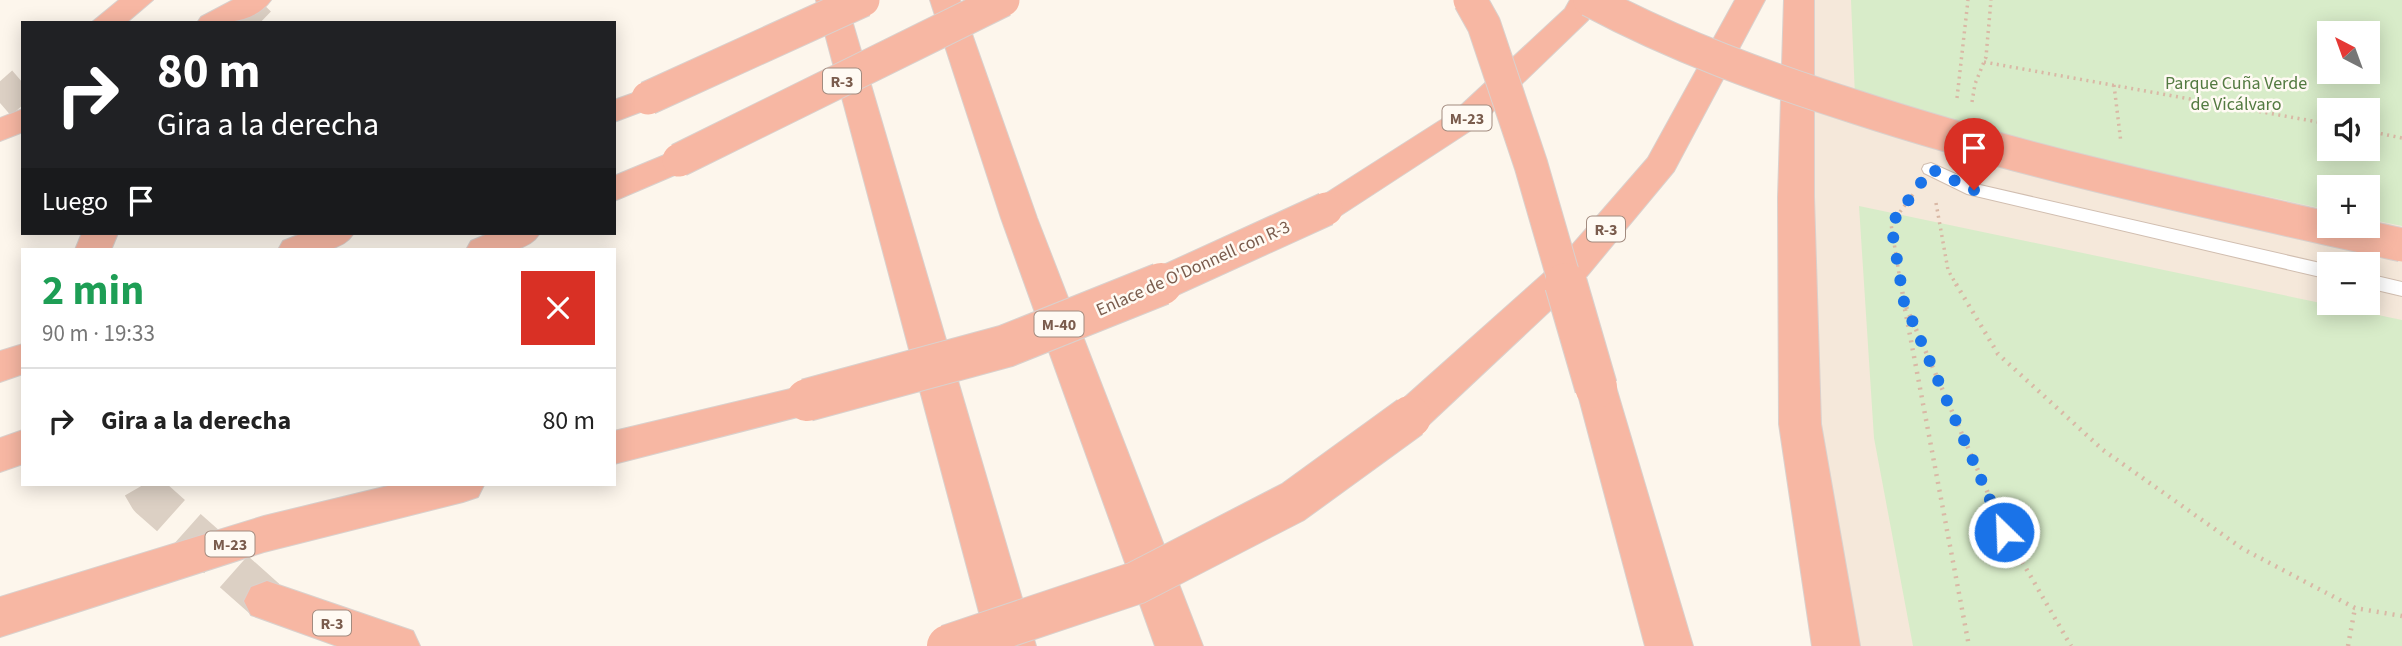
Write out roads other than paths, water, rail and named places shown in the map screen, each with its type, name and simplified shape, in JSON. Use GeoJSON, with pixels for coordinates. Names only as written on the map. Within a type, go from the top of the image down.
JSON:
{"type":"FeatureCollection","features":[{"type":"Feature","properties":{"kind":"highway"},"geometry":{"type":"LineString","coordinates":[[109,21],[138,0]]}},
{"type":"Feature","properties":{"kind":"highway"},"geometry":{"type":"LineString","coordinates":[[216,21],[256,0]]}},
{"type":"Feature","properties":{"kind":"highway"},"geometry":{"type":"LineString","coordinates":[[831,0],[1012,646]]}},
{"type":"Feature","properties":{"kind":"highway"},"geometry":{"type":"LineString","coordinates":[[616,111],[863,0]]}},
{"type":"Feature","properties":{"kind":"highway","name":"M-40"},"geometry":{"type":"LineString","coordinates":[[944,0],[1019,218],[1179,646]]}},
{"type":"Feature","properties":{"kind":"highway","name":"R-3"},"geometry":{"type":"LineString","coordinates":[[616,189],[1003,0]]}},
{"type":"Feature","properties":{"kind":"highway"},"geometry":{"type":"LineString","coordinates":[[1470,0],[1484,25],[1531,164],[1669,646]]}},
{"type":"Feature","properties":{"kind":"highway"},"geometry":{"type":"LineString","coordinates":[[1588,0],[1672,41],[1765,77],[1890,119],[2068,169],[2402,245]]}},
{"type":"Feature","properties":{"kind":"highway","name":"Enlace de O'Donnell con R-3"},"geometry":{"type":"LineString","coordinates":[[616,448],[807,400],[1006,346],[1146,291],[1326,209],[1467,118],[1577,14],[1588,0]]}},
{"type":"Feature","properties":{"kind":"highway","name":"R-3"},"geometry":{"type":"LineString","coordinates":[[948,646],[1136,583],[1293,502],[1410,417],[1573,268],[1662,163],[1750,0]]}},
{"type":"Feature","properties":{"kind":"highway"},"geometry":{"type":"LineString","coordinates":[[1799,0],[1796,197],[1800,424],[1836,646]]}},
{"type":"Feature","properties":{"kind":"highway"},"geometry":{"type":"LineString","coordinates":[[0,131],[21,120]]}},
{"type":"Feature","properties":{"kind":"highway"},"geometry":{"type":"LineString","coordinates":[[301,248],[331,235]]}},
{"type":"Feature","properties":{"kind":"highway"},"geometry":{"type":"LineString","coordinates":[[488,248],[518,235]]}},
{"type":"Feature","properties":{"kind":"highway"},"geometry":{"type":"LineString","coordinates":[[0,367],[21,359]]}},
{"type":"Feature","properties":{"kind":"highway"},"geometry":{"type":"LineString","coordinates":[[0,455],[21,447]]}},
{"type":"Feature","properties":{"kind":"highway","name":"M-23"},"geometry":{"type":"LineString","coordinates":[[0,617],[264,534],[459,486]]}},
{"type":"Feature","properties":{"kind":"highway","name":"R-3"},"geometry":{"type":"LineString","coordinates":[[267,601],[396,646]]}},
{"type":"Feature","properties":{"kind":"lane"},"geometry":{"type":"LineString","coordinates":[[1931,169],[1974,190],[2317,269]]}},
{"type":"Feature","properties":{"kind":"lane"},"geometry":{"type":"LineString","coordinates":[[2380,284],[2402,289]]}},
{"type":"Feature","properties":{"kind":"tunnel"},"geometry":{"type":"LineString","coordinates":[[239,21],[259,0]]}},
{"type":"Feature","properties":{"kind":"tunnel"},"geometry":{"type":"LineString","coordinates":[[0,103],[21,85]]}},
{"type":"Feature","properties":{"kind":"tunnel"},"geometry":{"type":"LineString","coordinates":[[144,486],[150,497],[267,601]]}},
{"type":"Feature","properties":{"kind":"park label","name":"Parque Cuña Verde de Vicálvaro"},"geometry":{"type":"Point","coordinates":[2236,93]}}]}
